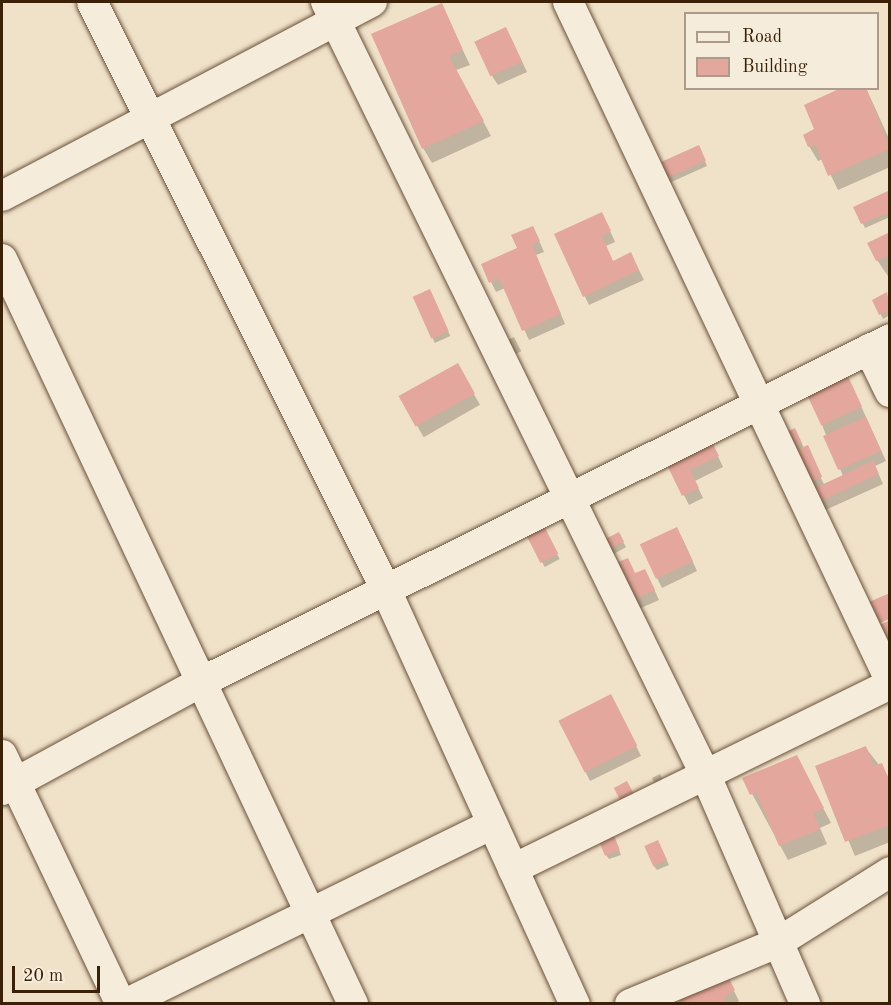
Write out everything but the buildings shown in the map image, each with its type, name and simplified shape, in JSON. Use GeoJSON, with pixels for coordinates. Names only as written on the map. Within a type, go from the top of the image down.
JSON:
{"type":"FeatureCollection","features":[{"type":"Feature","properties":{"kind":"street"},"geometry":{"type":"LineString","coordinates":[[92,2],[386,590],[575,1004]]}},
{"type":"Feature","properties":{"kind":"street"},"geometry":{"type":"LineString","coordinates":[[2,196],[149,119],[331,11],[372,2]]}},
{"type":"Feature","properties":{"kind":"street"},"geometry":{"type":"LineString","coordinates":[[568,2],[890,680]]}},
{"type":"Feature","properties":{"kind":"street"},"geometry":{"type":"LineString","coordinates":[[331,11],[572,495],[706,776],[805,1004]]}},
{"type":"Feature","properties":{"kind":"street"},"geometry":{"type":"LineString","coordinates":[[2,259],[203,681],[353,1004]]}},
{"type":"Feature","properties":{"kind":"street"},"geometry":{"type":"LineString","coordinates":[[8,786],[203,681],[572,495],[879,344],[890,392]]}},
{"type":"Feature","properties":{"kind":"street"},"geometry":{"type":"LineString","coordinates":[[513,869],[890,684]]}},
{"type":"Feature","properties":{"kind":"street"},"geometry":{"type":"LineString","coordinates":[[2,755],[8,786],[123,1004],[492,824]]}},
{"type":"Feature","properties":{"kind":"street"},"geometry":{"type":"LineString","coordinates":[[630,1004],[777,943],[890,872]]}}]}
